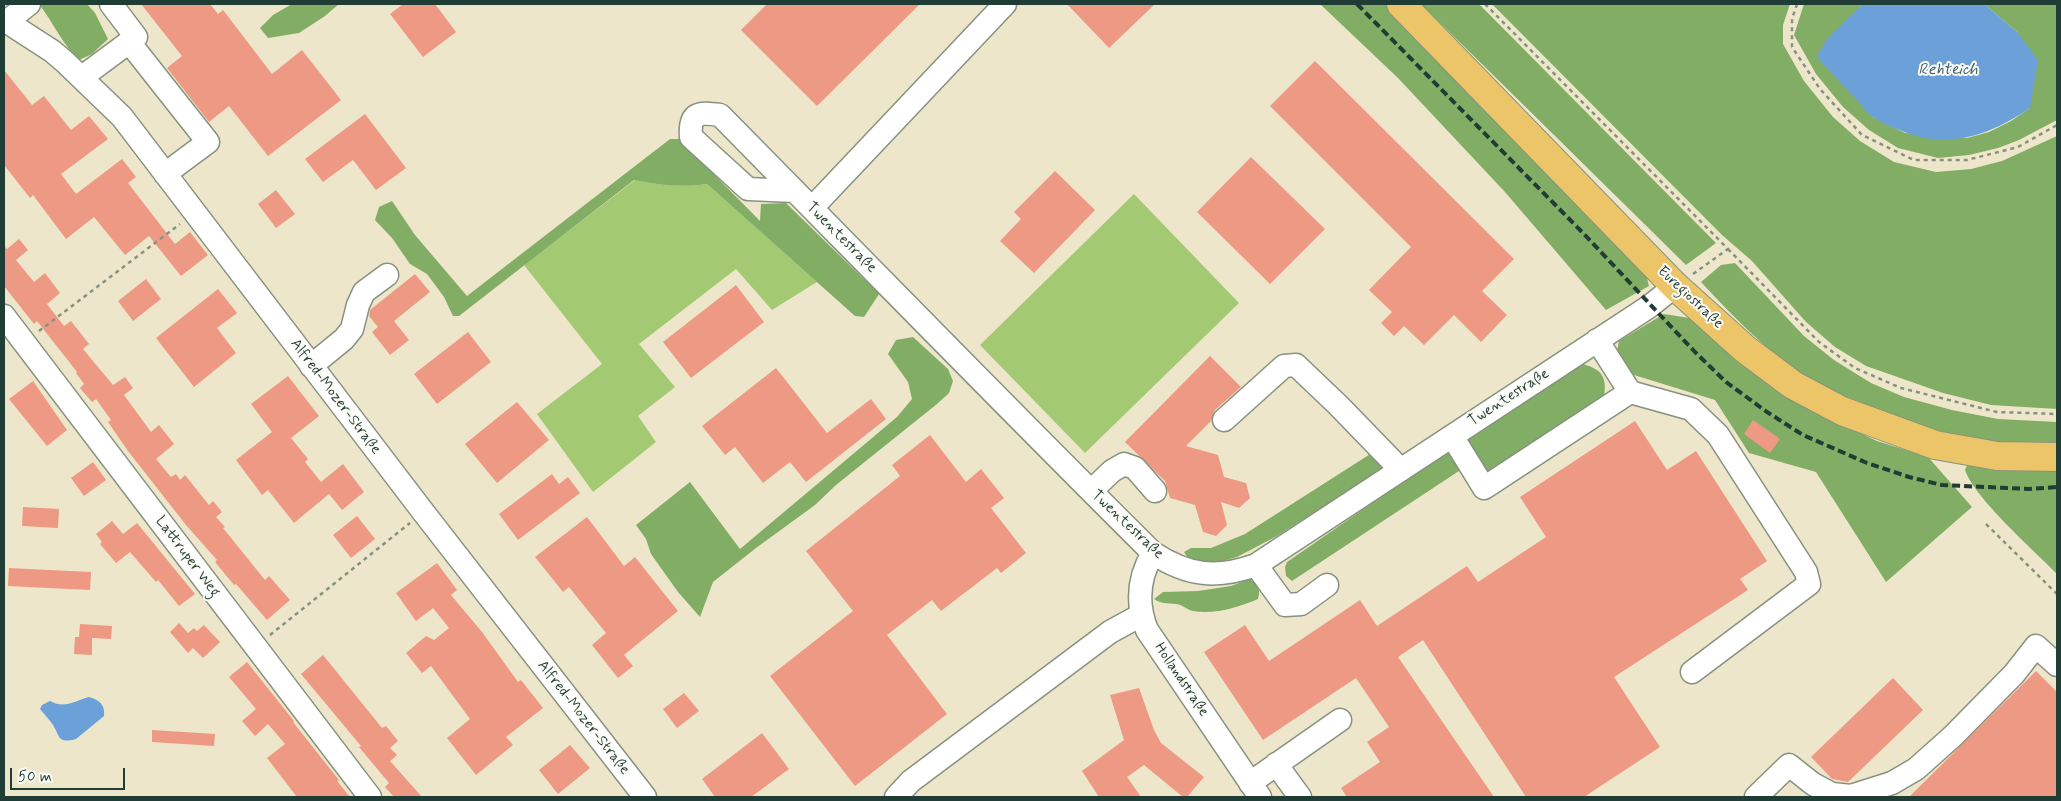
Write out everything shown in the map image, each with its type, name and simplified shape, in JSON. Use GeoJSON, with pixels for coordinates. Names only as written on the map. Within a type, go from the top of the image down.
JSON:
{"type":"FeatureCollection","features":[{"type":"Feature","properties":{"kind":"main road","name":"Euregiostraße"},"geometry":{"type":"LineString","coordinates":[[1402,4],[1675,286],[1745,349],[1785,379],[1842,411],[1935,444],[1997,456],[2057,456]]}},
{"type":"Feature","properties":{"kind":"street"},"geometry":{"type":"LineString","coordinates":[[5,21],[29,4]]}},
{"type":"Feature","properties":{"kind":"street"},"geometry":{"type":"LineString","coordinates":[[82,77],[136,37],[110,4]]}},
{"type":"Feature","properties":{"kind":"street"},"geometry":{"type":"LineString","coordinates":[[812,208],[1005,4]]}},
{"type":"Feature","properties":{"kind":"street","name":"Alfred-Mozer-Straße"},"geometry":{"type":"LineString","coordinates":[[5,21],[52,51],[82,77],[122,117],[424,513],[645,797]]}},
{"type":"Feature","properties":{"kind":"street"},"geometry":{"type":"LineString","coordinates":[[129,42],[208,142],[165,174]]}},
{"type":"Feature","properties":{"kind":"street","name":"Twentestraße"},"geometry":{"type":"LineString","coordinates":[[795,191],[1152,553],[1191,572],[1215,575],[1236,572],[1256,565],[1650,306],[1675,286]]}},
{"type":"Feature","properties":{"kind":"street"},"geometry":{"type":"LineString","coordinates":[[312,366],[344,339],[352,329],[358,305],[364,292],[387,275]]}},
{"type":"Feature","properties":{"kind":"street","name":"Lattruper Weg"},"geometry":{"type":"LineString","coordinates":[[4,316],[370,797]]}},
{"type":"Feature","properties":{"kind":"street"},"geometry":{"type":"LineString","coordinates":[[1597,340],[1630,392],[1691,409],[1718,435],[1806,572],[1809,584],[1692,672]]}},
{"type":"Feature","properties":{"kind":"street"},"geometry":{"type":"LineString","coordinates":[[1224,420],[1284,366],[1296,365],[1401,470]]}},
{"type":"Feature","properties":{"kind":"street"},"geometry":{"type":"LineString","coordinates":[[1452,436],[1484,488],[1630,392]]}},
{"type":"Feature","properties":{"kind":"street"},"geometry":{"type":"LineString","coordinates":[[1091,491],[1112,471],[1124,464],[1135,468],[1155,491]]}},
{"type":"Feature","properties":{"kind":"street","name":"Hollandstraße"},"geometry":{"type":"LineString","coordinates":[[1152,553],[1141,576],[1139,604],[1147,630],[1255,790]]}},
{"type":"Feature","properties":{"kind":"street"},"geometry":{"type":"LineString","coordinates":[[1256,565],[1285,605],[1301,604],[1327,585]]}},
{"type":"Feature","properties":{"kind":"street"},"geometry":{"type":"LineString","coordinates":[[896,797],[911,781],[1110,632],[1141,615]]}},
{"type":"Feature","properties":{"kind":"street"},"geometry":{"type":"LineString","coordinates":[[1756,797],[1789,765],[1813,784],[1832,794],[1851,796],[1892,783],[1916,769],[1953,736],[2014,674],[2036,646],[2057,665]]}},
{"type":"Feature","properties":{"kind":"street"},"geometry":{"type":"LineString","coordinates":[[1255,790],[1276,764],[1340,720]]}},
{"type":"Feature","properties":{"kind":"street"},"geometry":{"type":"LineString","coordinates":[[1276,764],[1300,797]]}},
{"type":"Feature","properties":{"kind":"path"},"geometry":{"type":"LineString","coordinates":[[1485,4],[1819,342],[1855,368],[1901,388],[1998,412],[2057,414]]}},
{"type":"Feature","properties":{"kind":"path"},"geometry":{"type":"LineString","coordinates":[[1797,4],[1792,19],[1792,47],[1820,89],[1862,135],[1914,160],[1967,160],[2018,147],[2057,125]]}},
{"type":"Feature","properties":{"kind":"path"},"geometry":{"type":"LineString","coordinates":[[24,343],[195,212]]}},
{"type":"Feature","properties":{"kind":"path"},"geometry":{"type":"LineString","coordinates":[[1675,286],[1728,249]]}},
{"type":"Feature","properties":{"kind":"path"},"geometry":{"type":"LineString","coordinates":[[255,647],[424,513]]}},
{"type":"Feature","properties":{"kind":"path"},"geometry":{"type":"LineString","coordinates":[[1986,524],[2057,594]]}},
{"type":"Feature","properties":{"kind":"green space"},"geometry":{"type":"Polygon","coordinates":[[[39,4],[87,4],[95,13],[108,39],[92,54],[79,60],[39,4]]]}},
{"type":"Feature","properties":{"kind":"green space"},"geometry":{"type":"Polygon","coordinates":[[[292,4],[339,4],[299,33],[268,38],[260,28],[273,15],[292,4]]]}},
{"type":"Feature","properties":{"kind":"green space"},"geometry":{"type":"Polygon","coordinates":[[[1320,4],[1387,4],[1642,259],[1649,286],[1606,310],[1505,192],[1398,78],[1320,4]]]}},
{"type":"Feature","properties":{"kind":"green space"},"geometry":{"type":"Polygon","coordinates":[[[1421,4],[1479,4],[1716,243],[1686,265],[1421,4]]]}},
{"type":"Feature","properties":{"kind":"green space"},"geometry":{"type":"Polygon","coordinates":[[[1492,4],[1790,4],[1783,25],[1783,44],[1804,81],[1833,117],[1860,141],[1894,162],[1936,172],[1971,169],[2002,161],[2057,136],[2057,409],[1991,405],[1943,393],[1866,366],[1835,347],[1806,322],[1752,261],[1722,235],[1492,4]]]}},
{"type":"Feature","properties":{"kind":"green space"},"geometry":{"type":"Polygon","coordinates":[[[1804,4],[1863,4],[1855,13],[1873,117],[1905,133],[1967,138],[1989,132],[2011,121],[2030,108],[2017,32],[1984,4],[2057,4],[2057,120],[2019,140],[1998,148],[1969,155],[1938,158],[1898,148],[1869,130],[1843,107],[1816,74],[1794,35],[1804,4]]]}},
{"type":"Feature","properties":{"kind":"green space"},"geometry":{"type":"Polygon","coordinates":[[[670,139],[679,139],[760,221],[761,204],[786,203],[879,294],[864,317],[855,316],[707,184],[689,186],[670,185],[634,180],[459,316],[453,316],[444,297],[427,274],[410,264],[392,238],[375,220],[379,207],[392,201],[415,235],[467,296],[670,139]]]}},
{"type":"Feature","properties":{"kind":"green space"},"geometry":{"type":"Polygon","coordinates":[[[635,180],[689,186],[707,184],[817,282],[772,310],[736,269],[639,344],[675,387],[638,416],[656,442],[593,492],[537,414],[602,364],[524,265],[635,180]]]}},
{"type":"Feature","properties":{"kind":"green space"},"geometry":{"type":"Polygon","coordinates":[[[1134,194],[1239,303],[1085,453],[980,345],[1134,194]]]}},
{"type":"Feature","properties":{"kind":"green space"},"geometry":{"type":"Polygon","coordinates":[[[1735,263],[1804,336],[1834,360],[1871,383],[1904,397],[1952,410],[1998,419],[2057,422],[2057,443],[2008,443],[1948,435],[1888,417],[1831,391],[1805,376],[1769,349],[1739,322],[1701,282],[1721,265],[1735,263]]]}},
{"type":"Feature","properties":{"kind":"green space"},"geometry":{"type":"Polygon","coordinates":[[[1664,314],[1702,320],[1824,416],[1877,441],[1928,457],[1972,507],[1886,582],[1816,472],[1749,453],[1715,400],[1634,375],[1620,361],[1617,351],[1619,341],[1664,314]]]}},
{"type":"Feature","properties":{"kind":"green space"},"geometry":{"type":"Polygon","coordinates":[[[913,337],[948,369],[953,381],[949,393],[836,485],[815,505],[713,582],[700,617],[678,592],[651,554],[646,539],[636,525],[690,482],[740,549],[897,417],[912,399],[908,382],[888,354],[896,340],[913,337]]]}},
{"type":"Feature","properties":{"kind":"green space"},"geometry":{"type":"Polygon","coordinates":[[[1583,364],[1595,369],[1602,375],[1605,385],[1604,398],[1489,475],[1464,440],[1583,364]]]}},
{"type":"Feature","properties":{"kind":"green space"},"geometry":{"type":"Polygon","coordinates":[[[1452,448],[1465,467],[1292,581],[1286,576],[1285,567],[1287,562],[1452,448]]]}},
{"type":"Feature","properties":{"kind":"green space"},"geometry":{"type":"Polygon","coordinates":[[[1375,451],[1385,467],[1277,536],[1237,557],[1216,563],[1190,561],[1184,552],[1191,548],[1211,548],[1245,534],[1375,451]]]}},
{"type":"Feature","properties":{"kind":"green space"},"geometry":{"type":"Polygon","coordinates":[[[1968,463],[2057,468],[2057,574],[2006,524],[1980,495],[1965,470],[1968,463]]]}},
{"type":"Feature","properties":{"kind":"green space"},"geometry":{"type":"Polygon","coordinates":[[[1250,579],[1258,588],[1258,599],[1226,610],[1193,611],[1178,604],[1162,603],[1154,599],[1163,592],[1198,591],[1231,586],[1250,579]]]}},
{"type":"Feature","properties":{"kind":"water","name":"Rehteich"},"geometry":{"type":"Polygon","coordinates":[[[1863,4],[1984,4],[2017,32],[2038,60],[2030,108],[2015,118],[1983,133],[1950,139],[1915,136],[1876,119],[1817,56],[1827,39],[1863,4]]]}},
{"type":"Feature","properties":{"kind":"water"},"geometry":{"type":"Polygon","coordinates":[[[89,697],[101,704],[104,709],[104,716],[76,739],[62,740],[40,709],[42,705],[50,701],[65,704],[89,697]]]}},
{"type":"Feature","properties":{"kind":"building"},"geometry":{"type":"Polygon","coordinates":[[[141,4],[210,4],[218,14],[223,10],[272,74],[302,50],[341,100],[268,156],[229,106],[209,122],[167,68],[182,56],[141,4]]]}},
{"type":"Feature","properties":{"kind":"building"},"geometry":{"type":"Polygon","coordinates":[[[403,4],[435,4],[456,32],[423,57],[390,14],[403,4]]]}},
{"type":"Feature","properties":{"kind":"building"},"geometry":{"type":"Polygon","coordinates":[[[767,4],[920,4],[817,106],[741,30],[767,4]]]}},
{"type":"Feature","properties":{"kind":"building"},"geometry":{"type":"Polygon","coordinates":[[[1067,4],[1155,4],[1109,48],[1067,4]]]}},
{"type":"Feature","properties":{"kind":"building"},"geometry":{"type":"Polygon","coordinates":[[[1315,61],[1514,259],[1482,291],[1507,315],[1481,342],[1454,315],[1424,345],[1404,326],[1394,336],[1381,323],[1392,312],[1369,290],[1411,247],[1270,106],[1315,61]]]}},
{"type":"Feature","properties":{"kind":"building"},"geometry":{"type":"Polygon","coordinates":[[[4,70],[32,105],[44,96],[71,130],[89,116],[108,139],[61,174],[76,194],[122,159],[136,177],[128,183],[175,244],[190,232],[208,255],[181,276],[149,236],[125,255],[94,217],[66,239],[33,195],[30,198],[4,165],[4,70]]]}},
{"type":"Feature","properties":{"kind":"building"},"geometry":{"type":"Polygon","coordinates":[[[365,114],[406,168],[376,190],[353,160],[323,182],[305,159],[365,114]]]}},
{"type":"Feature","properties":{"kind":"building"},"geometry":{"type":"Polygon","coordinates":[[[1251,157],[1325,229],[1270,284],[1197,212],[1251,157]]]}},
{"type":"Feature","properties":{"kind":"building"},"geometry":{"type":"Polygon","coordinates":[[[1055,171],[1095,210],[1034,273],[1000,241],[1021,219],[1014,212],[1055,171]]]}},
{"type":"Feature","properties":{"kind":"building"},"geometry":{"type":"Polygon","coordinates":[[[276,190],[295,214],[276,228],[258,204],[276,190]]]}},
{"type":"Feature","properties":{"kind":"building"},"geometry":{"type":"Polygon","coordinates":[[[19,239],[28,250],[16,260],[34,282],[45,273],[60,293],[47,304],[64,326],[71,321],[89,344],[83,349],[113,385],[125,377],[133,388],[124,395],[151,432],[159,425],[174,444],[156,459],[171,477],[176,474],[180,480],[185,475],[209,505],[213,501],[222,512],[216,517],[225,527],[223,528],[265,580],[269,576],[290,600],[267,620],[215,562],[217,560],[186,525],[128,451],[108,422],[111,420],[96,399],[92,402],[80,388],[84,384],[77,372],[37,321],[34,324],[4,286],[4,246],[7,249],[19,239]]]}},
{"type":"Feature","properties":{"kind":"building"},"geometry":{"type":"Polygon","coordinates":[[[415,274],[430,292],[394,321],[409,340],[390,355],[372,332],[378,327],[369,316],[370,310],[415,274]]]}},
{"type":"Feature","properties":{"kind":"building"},"geometry":{"type":"Polygon","coordinates":[[[146,279],[161,299],[133,321],[118,301],[146,279]]]}},
{"type":"Feature","properties":{"kind":"building"},"geometry":{"type":"Polygon","coordinates":[[[736,285],[764,322],[691,378],[663,342],[736,285]]]}},
{"type":"Feature","properties":{"kind":"building"},"geometry":{"type":"Polygon","coordinates":[[[218,289],[237,313],[217,328],[236,353],[194,387],[156,338],[218,289]]]}},
{"type":"Feature","properties":{"kind":"building"},"geometry":{"type":"Polygon","coordinates":[[[468,332],[491,362],[437,404],[414,374],[468,332]]]}},
{"type":"Feature","properties":{"kind":"building"},"geometry":{"type":"Polygon","coordinates":[[[1210,356],[1241,387],[1215,410],[1211,421],[1186,446],[1218,455],[1224,477],[1246,483],[1250,498],[1239,508],[1221,502],[1227,525],[1216,536],[1203,532],[1195,505],[1170,498],[1165,481],[1125,442],[1210,356]]]}},
{"type":"Feature","properties":{"kind":"building"},"geometry":{"type":"Polygon","coordinates":[[[776,368],[827,433],[871,399],[886,419],[806,482],[790,462],[763,483],[735,447],[725,455],[702,426],[776,368]]]}},
{"type":"Feature","properties":{"kind":"building"},"geometry":{"type":"Polygon","coordinates":[[[288,376],[319,416],[291,438],[308,459],[305,462],[321,482],[343,464],[364,492],[342,510],[329,494],[294,523],[268,490],[262,495],[236,460],[272,432],[251,404],[288,376]]]}},
{"type":"Feature","properties":{"kind":"building"},"geometry":{"type":"Polygon","coordinates":[[[33,381],[67,430],[47,446],[9,399],[33,381]]]}},
{"type":"Feature","properties":{"kind":"building"},"geometry":{"type":"Polygon","coordinates":[[[517,402],[549,440],[497,483],[465,444],[517,402]]]}},
{"type":"Feature","properties":{"kind":"building"},"geometry":{"type":"Polygon","coordinates":[[[1753,420],[1780,439],[1770,453],[1744,434],[1753,420]]]}},
{"type":"Feature","properties":{"kind":"building"},"geometry":{"type":"Polygon","coordinates":[[[1635,421],[1667,470],[1696,451],[1767,561],[1740,579],[1748,590],[1614,677],[1660,747],[1584,797],[1526,797],[1423,640],[1398,657],[1494,797],[1347,797],[1341,788],[1380,762],[1367,742],[1389,727],[1356,678],[1263,740],[1204,652],[1245,625],[1269,661],[1360,600],[1377,626],[1467,566],[1478,582],[1546,537],[1520,497],[1635,421]]]}},
{"type":"Feature","properties":{"kind":"building"},"geometry":{"type":"Polygon","coordinates":[[[930,435],[966,482],[981,469],[1004,498],[991,508],[1026,553],[1001,573],[997,568],[941,611],[932,600],[887,635],[947,714],[855,786],[770,676],[853,611],[806,551],[900,476],[892,465],[930,435]]]}},
{"type":"Feature","properties":{"kind":"building"},"geometry":{"type":"Polygon","coordinates":[[[93,462],[106,480],[84,496],[71,478],[93,462]]]}},
{"type":"Feature","properties":{"kind":"building"},"geometry":{"type":"Polygon","coordinates":[[[552,474],[559,484],[568,477],[580,493],[518,540],[499,514],[552,474]]]}},
{"type":"Feature","properties":{"kind":"building"},"geometry":{"type":"Polygon","coordinates":[[[23,507],[59,509],[58,528],[22,526],[23,507]]]}},
{"type":"Feature","properties":{"kind":"building"},"geometry":{"type":"Polygon","coordinates":[[[357,516],[375,539],[351,558],[333,535],[357,516]]]}},
{"type":"Feature","properties":{"kind":"building"},"geometry":{"type":"Polygon","coordinates":[[[587,517],[624,566],[635,557],[678,611],[624,655],[633,666],[618,678],[592,645],[606,633],[569,587],[563,592],[535,557],[587,517]]]}},
{"type":"Feature","properties":{"kind":"building"},"geometry":{"type":"Polygon","coordinates":[[[112,521],[123,534],[137,523],[195,594],[179,606],[158,580],[156,582],[130,552],[116,563],[100,544],[102,542],[96,534],[112,521]]]}},
{"type":"Feature","properties":{"kind":"building"},"geometry":{"type":"Polygon","coordinates":[[[437,563],[457,590],[451,595],[482,632],[518,682],[521,680],[543,708],[506,737],[513,745],[476,775],[447,738],[470,719],[431,666],[422,673],[406,653],[426,636],[434,640],[449,628],[433,608],[416,621],[396,593],[437,563]]]}},
{"type":"Feature","properties":{"kind":"building"},"geometry":{"type":"Polygon","coordinates":[[[9,568],[91,572],[90,590],[8,586],[9,568]]]}},
{"type":"Feature","properties":{"kind":"building"},"geometry":{"type":"Polygon","coordinates":[[[179,623],[188,633],[194,628],[197,631],[204,625],[220,642],[203,658],[193,648],[188,653],[170,632],[179,623]]]}},
{"type":"Feature","properties":{"kind":"building"},"geometry":{"type":"Polygon","coordinates":[[[80,624],[112,626],[111,639],[92,638],[92,655],[74,654],[75,637],[79,637],[80,624]]]}},
{"type":"Feature","properties":{"kind":"building"},"geometry":{"type":"Polygon","coordinates":[[[323,655],[382,728],[386,726],[398,741],[390,748],[397,755],[390,761],[422,797],[394,797],[385,787],[389,783],[301,674],[323,655]]]}},
{"type":"Feature","properties":{"kind":"building"},"geometry":{"type":"Polygon","coordinates":[[[247,662],[294,721],[350,797],[297,797],[267,758],[285,744],[268,724],[255,736],[242,721],[256,709],[229,677],[247,662]]]}},
{"type":"Feature","properties":{"kind":"building"},"geometry":{"type":"Polygon","coordinates":[[[2036,671],[2057,692],[2057,797],[1909,797],[2036,671]]]}},
{"type":"Feature","properties":{"kind":"building"},"geometry":{"type":"Polygon","coordinates":[[[1893,678],[1923,710],[1848,782],[1832,779],[1811,757],[1893,678]]]}},
{"type":"Feature","properties":{"kind":"building"},"geometry":{"type":"Polygon","coordinates":[[[1139,688],[1154,730],[1161,743],[1204,777],[1187,797],[1183,797],[1144,765],[1127,777],[1141,797],[1099,797],[1082,771],[1124,740],[1110,695],[1139,688]]]}},
{"type":"Feature","properties":{"kind":"building"},"geometry":{"type":"Polygon","coordinates":[[[684,693],[699,711],[677,728],[663,709],[684,693]]]}},
{"type":"Feature","properties":{"kind":"building"},"geometry":{"type":"Polygon","coordinates":[[[152,730],[215,734],[214,746],[152,742],[152,730]]]}},
{"type":"Feature","properties":{"kind":"building"},"geometry":{"type":"Polygon","coordinates":[[[762,733],[789,769],[751,797],[715,797],[702,779],[762,733]]]}},
{"type":"Feature","properties":{"kind":"building"},"geometry":{"type":"Polygon","coordinates":[[[570,745],[590,768],[558,794],[539,770],[570,745]]]}},
{"type":"Feature","properties":{"kind":"railway"},"geometry":{"type":"LineString","coordinates":[[1357,4],[1583,233],[1695,352],[1726,382],[1767,412],[1803,435],[1867,463],[1909,477],[1942,485],[2029,489],[2057,487]]}}]}
